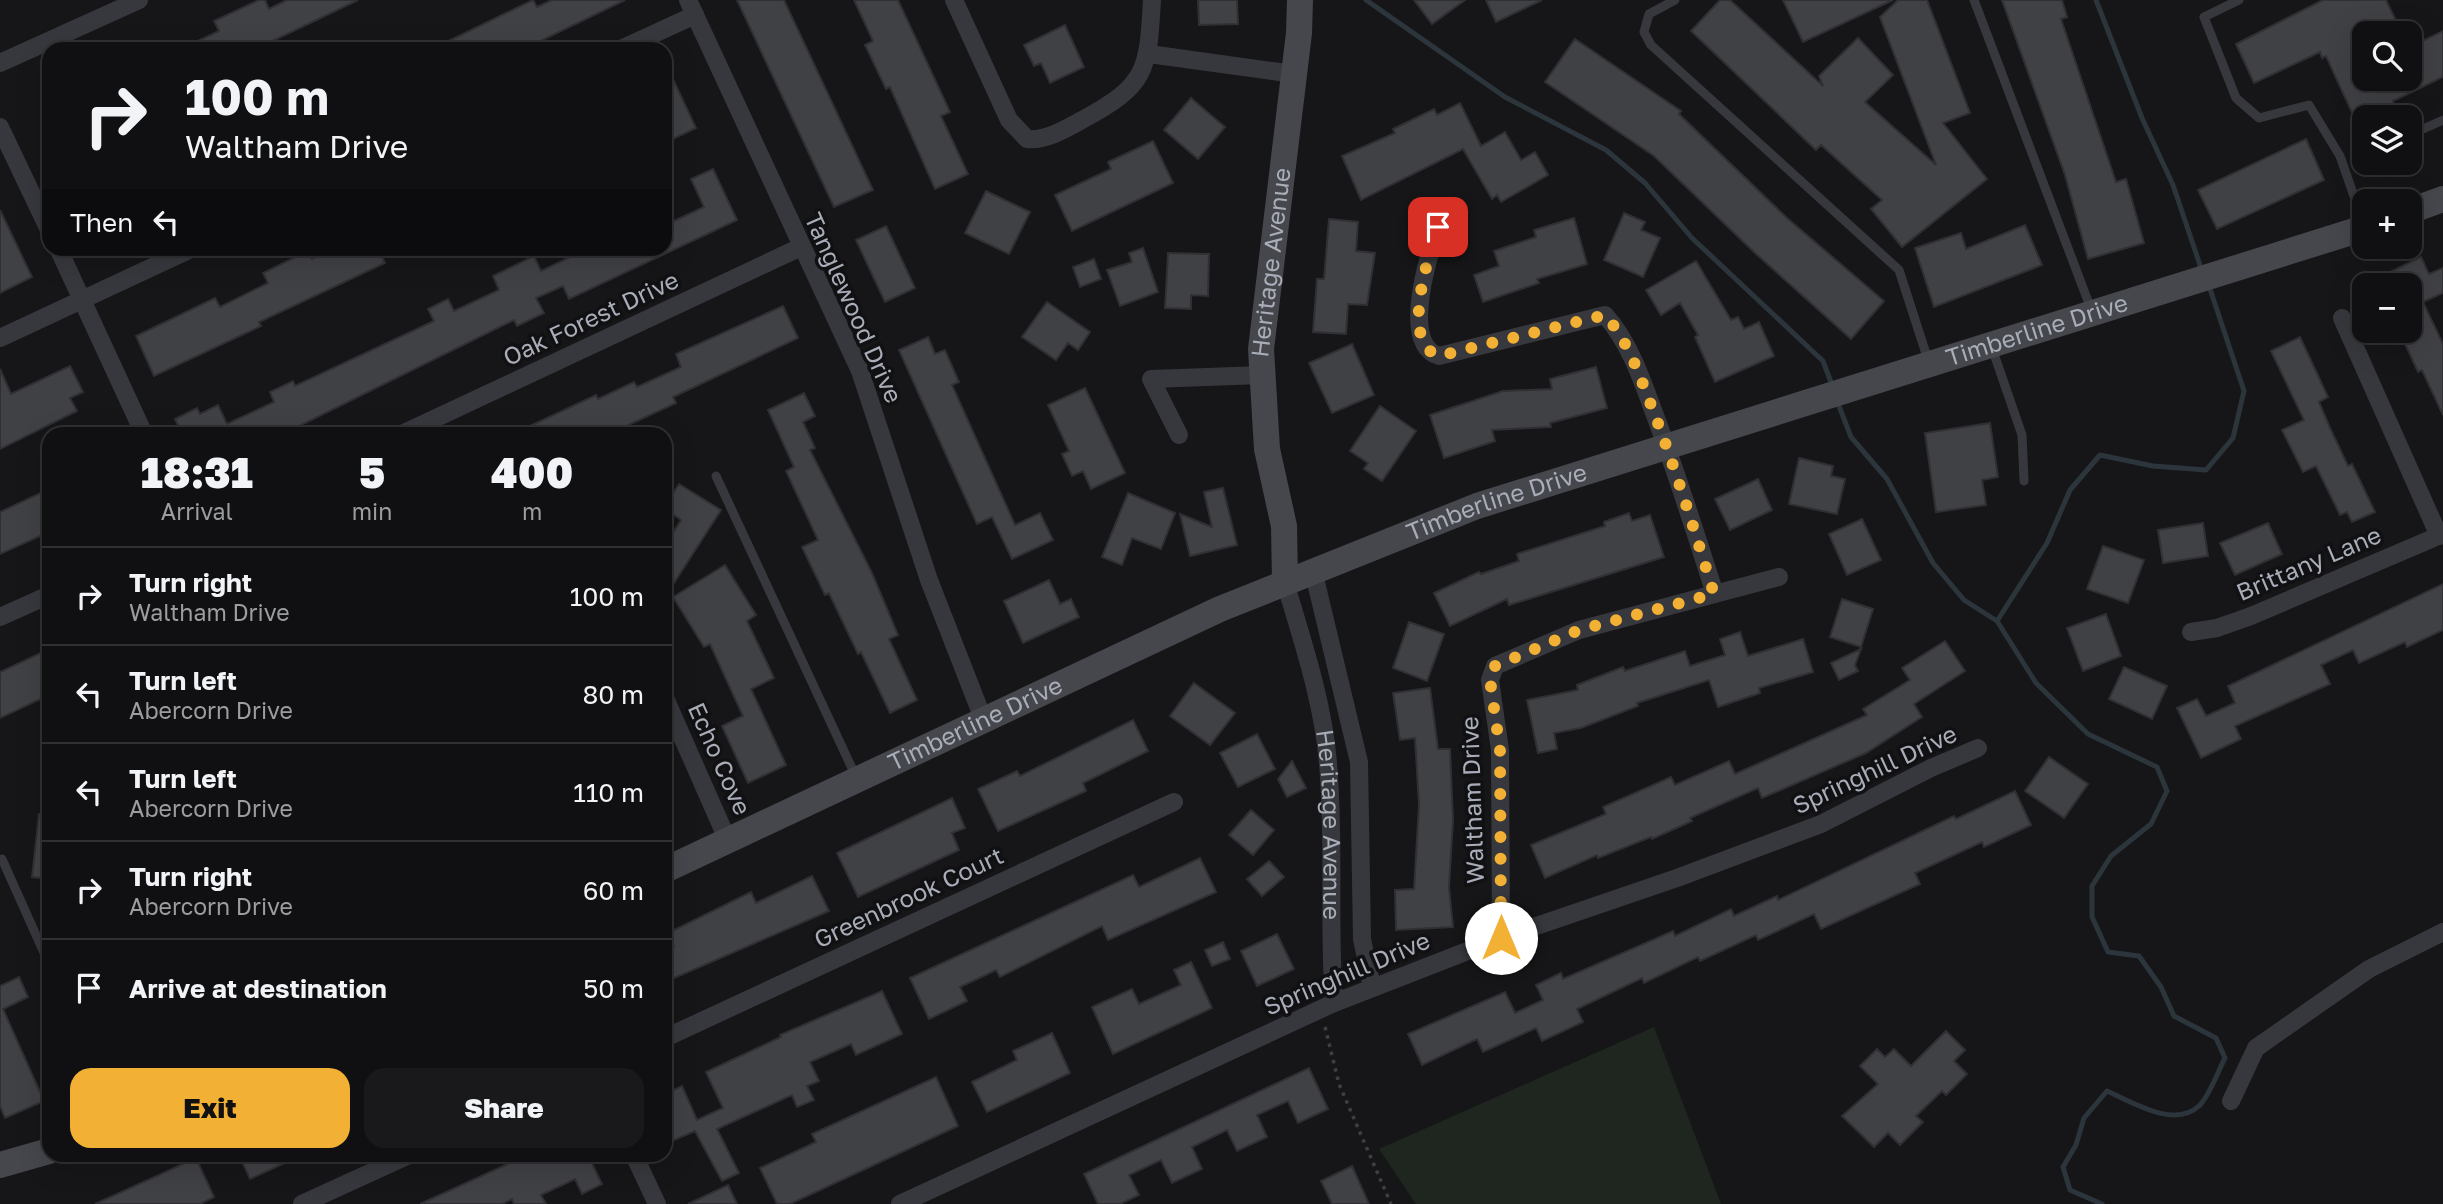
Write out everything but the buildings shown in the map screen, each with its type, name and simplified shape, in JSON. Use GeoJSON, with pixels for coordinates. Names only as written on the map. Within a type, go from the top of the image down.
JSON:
{"type":"FeatureCollection","features":[{"type":"Feature","properties":{"kind":"street"},"geometry":{"type":"LineString","coordinates":[[46,42],[139,0]]}},
{"type":"Feature","properties":{"kind":"street"},"geometry":{"type":"LineString","coordinates":[[954,0],[1009,120],[1027,139],[1036,140],[1071,126],[1117,101],[1142,72],[1149,54],[1152,0]]}},
{"type":"Feature","properties":{"kind":"street","name":"Heritage Avenue"},"geometry":{"type":"LineString","coordinates":[[1300,0],[1294,74],[1261,349],[1267,449],[1284,526],[1285,582],[1303,640],[1328,762],[1329,948],[1334,1003]]}},
{"type":"Feature","properties":{"kind":"street"},"geometry":{"type":"LineString","coordinates":[[633,42],[691,7]]}},
{"type":"Feature","properties":{"kind":"street","name":"Tanglewood Drive"},"geometry":{"type":"LineString","coordinates":[[691,7],[860,371],[929,580],[984,721]]}},
{"type":"Feature","properties":{"kind":"street"},"geometry":{"type":"LineString","coordinates":[[0,63],[42,44]]}},
{"type":"Feature","properties":{"kind":"street"},"geometry":{"type":"LineString","coordinates":[[1149,54],[1294,74]]}},
{"type":"Feature","properties":{"kind":"street"},"geometry":{"type":"LineString","coordinates":[[0,127],[42,215]]}},
{"type":"Feature","properties":{"kind":"street"},"geometry":{"type":"LineString","coordinates":[[2422,207],[2443,199]]}},
{"type":"Feature","properties":{"kind":"street"},"geometry":{"type":"LineString","coordinates":[[1438,227],[1425,265],[1419,319],[1422,343],[1429,353],[1439,356],[1500,343],[1605,315],[1618,330],[1636,366],[1667,446],[1714,594]]}},
{"type":"Feature","properties":{"kind":"street","name":"Timberline Drive"},"geometry":{"type":"LineString","coordinates":[[672,867],[1285,582],[1476,506],[2352,231]]}},
{"type":"Feature","properties":{"kind":"street","name":"Oak Forest Drive"},"geometry":{"type":"LineString","coordinates":[[417,427],[801,247]]}},
{"type":"Feature","properties":{"kind":"street"},"geometry":{"type":"LineString","coordinates":[[62,256],[141,427]]}},
{"type":"Feature","properties":{"kind":"street"},"geometry":{"type":"LineString","coordinates":[[0,338],[176,256]]}},
{"type":"Feature","properties":{"kind":"street"},"geometry":{"type":"LineString","coordinates":[[2342,318],[2441,535]]}},
{"type":"Feature","properties":{"kind":"street"},"geometry":{"type":"LineString","coordinates":[[1179,435],[1151,379],[1262,375]]}},
{"type":"Feature","properties":{"kind":"street","name":"Heritage Avenue"},"geometry":{"type":"LineString","coordinates":[[1284,526],[1313,570],[1359,762],[1362,939],[1372,987]]}},
{"type":"Feature","properties":{"kind":"street","name":"Brittany Lane"},"geometry":{"type":"LineString","coordinates":[[2191,632],[2217,628],[2251,616],[2441,535]]}},
{"type":"Feature","properties":{"kind":"street","name":"Waltham Drive"},"geometry":{"type":"LineString","coordinates":[[1501,938],[1500,750],[1490,680],[1495,666],[1579,630],[1779,577]]}},
{"type":"Feature","properties":{"kind":"street"},"geometry":{"type":"LineString","coordinates":[[0,617],[42,598]]}},
{"type":"Feature","properties":{"kind":"street","name":"Echo Cove"},"geometry":{"type":"LineString","coordinates":[[672,714],[727,841]]}},
{"type":"Feature","properties":{"kind":"street","name":"Springhill Drive"},"geometry":{"type":"LineString","coordinates":[[900,1204],[1334,1003],[1501,938],[1677,878],[1821,824],[1931,768],[1978,748]]}},
{"type":"Feature","properties":{"kind":"street","name":"Greenbrook Court"},"geometry":{"type":"LineString","coordinates":[[672,1035],[1174,802]]}},
{"type":"Feature","properties":{"kind":"street"},"geometry":{"type":"LineString","coordinates":[[2231,1101],[2256,1048],[2369,968],[2443,932]]}},
{"type":"Feature","properties":{"kind":"street"},"geometry":{"type":"LineString","coordinates":[[0,1165],[42,1154]]}},
{"type":"Feature","properties":{"kind":"street"},"geometry":{"type":"LineString","coordinates":[[302,1204],[394,1162]]}},
{"type":"Feature","properties":{"kind":"street"},"geometry":{"type":"LineString","coordinates":[[637,1162],[657,1204]]}},
{"type":"Feature","properties":{"kind":"lane"},"geometry":{"type":"LineString","coordinates":[[1675,0],[1649,14],[1644,32],[1651,45],[1899,271],[1929,363]]}},
{"type":"Feature","properties":{"kind":"lane"},"geometry":{"type":"LineString","coordinates":[[1974,0],[2092,312]]}},
{"type":"Feature","properties":{"kind":"lane"},"geometry":{"type":"LineString","coordinates":[[2239,0],[2204,17],[2236,97],[2259,118],[2309,104],[2340,156],[2352,192]]}},
{"type":"Feature","properties":{"kind":"lane"},"geometry":{"type":"LineString","coordinates":[[2423,129],[2443,120]]}},
{"type":"Feature","properties":{"kind":"lane"},"geometry":{"type":"LineString","coordinates":[[1991,344],[2022,435],[2024,481]]}},
{"type":"Feature","properties":{"kind":"lane"},"geometry":{"type":"LineString","coordinates":[[716,476],[858,780]]}},
{"type":"Feature","properties":{"kind":"lane"},"geometry":{"type":"LineString","coordinates":[[2,859],[42,948]]}},
{"type":"Feature","properties":{"kind":"path"},"geometry":{"type":"LineString","coordinates":[[1334,1003],[1323,1031],[1339,1084],[1391,1204]]}},
{"type":"Feature","properties":{"kind":"shaded area"},"geometry":{"type":"Polygon","coordinates":[[[1654,1027],[1721,1204],[1416,1204],[1379,1149],[1654,1027]]]}},
{"type":"Feature","properties":{"kind":"waterway"},"geometry":{"type":"LineString","coordinates":[[1366,0],[1505,97],[1606,150],[1645,183],[1692,238],[1823,361],[1832,385]]}},
{"type":"Feature","properties":{"kind":"waterway"},"geometry":{"type":"LineString","coordinates":[[2096,0],[2142,118],[2173,185],[2202,271]]}},
{"type":"Feature","properties":{"kind":"waterway"},"geometry":{"type":"LineString","coordinates":[[2102,1204],[2070,1190],[2063,1167],[2076,1145],[2084,1118],[2107,1091],[2153,1111],[2178,1115],[2189,1112],[2203,1101],[2225,1058],[2216,1038],[2174,1016],[2161,987],[2139,956],[2108,952],[2092,917],[2092,886],[2111,856],[2151,824],[2167,791],[2157,767],[2088,734],[2036,683],[1997,621],[2047,543],[2070,490],[2100,455],[2153,466],[2206,470],[2233,438],[2244,391],[2209,286]]}},
{"type":"Feature","properties":{"kind":"waterway"},"geometry":{"type":"LineString","coordinates":[[1837,401],[1851,437],[1887,479],[1933,563],[1964,600],[1997,621]]}},
{"type":"Feature","properties":{"kind":"route"},"geometry":{"type":"LineString","coordinates":[[1438,227],[1425,265],[1419,319],[1422,343],[1429,353],[1439,356],[1500,343],[1605,315],[1618,330],[1636,366],[1667,446],[1714,594],[1579,630],[1508,658],[1495,666],[1490,680],[1500,750],[1501,938]]}}]}
